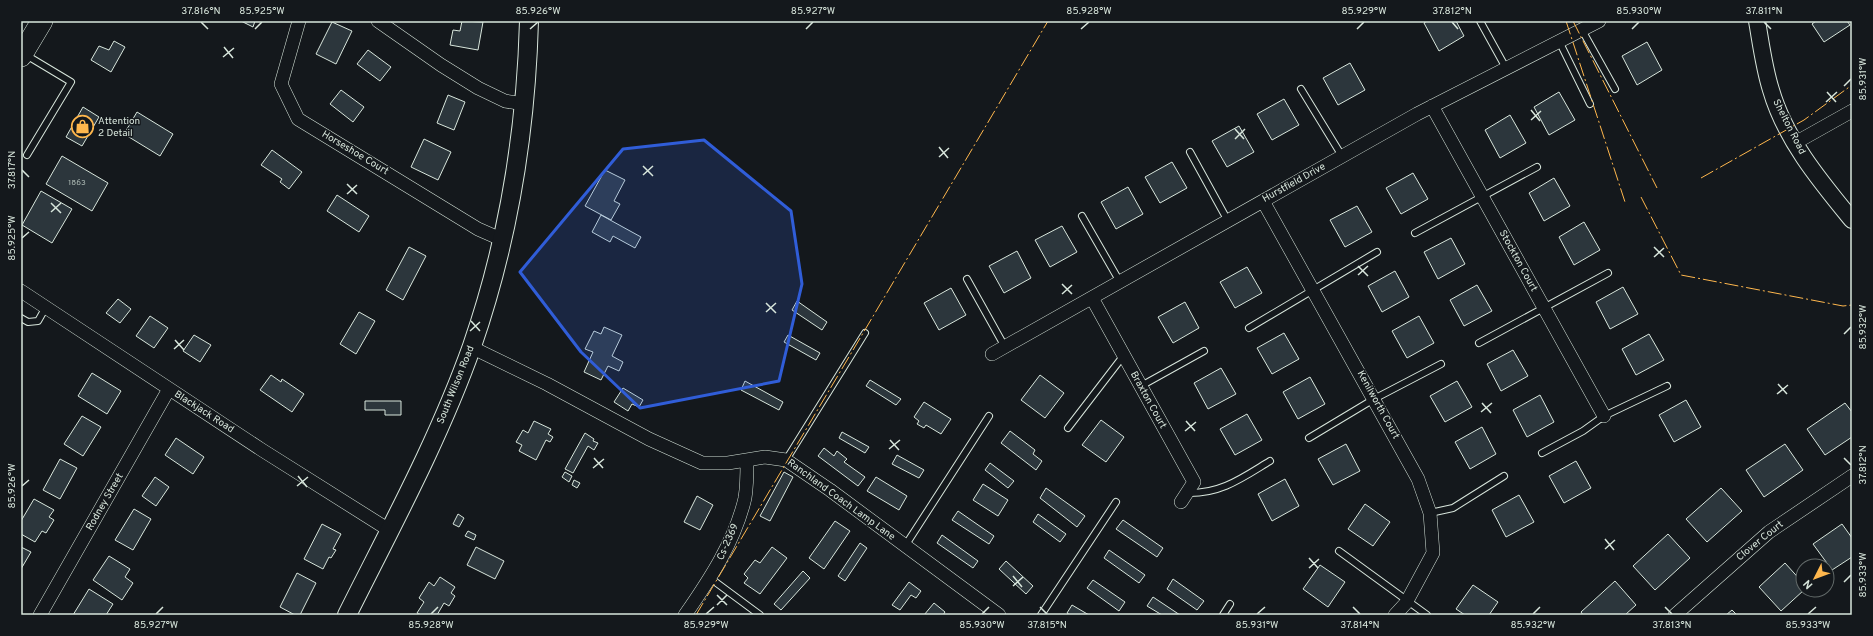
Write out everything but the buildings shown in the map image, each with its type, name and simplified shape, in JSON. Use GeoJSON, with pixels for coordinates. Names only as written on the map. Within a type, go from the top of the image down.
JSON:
{"type":"FeatureCollection","features":[{"type":"Feature","properties":{"kind":"highway"},"geometry":{"type":"LineString","coordinates":[[22,55],[42,21]]}},
{"type":"Feature","properties":{"kind":"main road","name":"South Wilson Road"},"geometry":{"type":"LineString","coordinates":[[347,615],[417,476],[447,408],[485,306],[503,240],[513,188],[524,104],[529,21]]}},
{"type":"Feature","properties":{"kind":"street","name":"Horseshoe Court"},"geometry":{"type":"LineString","coordinates":[[299,21],[281,84],[298,119],[473,226],[503,240]]}},
{"type":"Feature","properties":{"kind":"street"},"geometry":{"type":"LineString","coordinates":[[378,21],[441,65],[478,88],[505,101],[524,104]]}},
{"type":"Feature","properties":{"kind":"street","name":"Hurstfield Drive"},"geometry":{"type":"LineString","coordinates":[[992,354],[1432,106],[1599,21]]}},
{"type":"Feature","properties":{"kind":"street","name":"Shelton Road"},"geometry":{"type":"LineString","coordinates":[[1757,21],[1765,68],[1771,91],[1780,114],[1795,143],[1826,189],[1852,220]]}},
{"type":"Feature","properties":{"kind":"street","name":"Stockton Court"},"geometry":{"type":"LineString","coordinates":[[1432,106],[1604,416]]}},
{"type":"Feature","properties":{"kind":"street"},"geometry":{"type":"LineString","coordinates":[[1795,143],[1852,112]]}},
{"type":"Feature","properties":{"kind":"street","name":"Kenilworth Court"},"geometry":{"type":"LineString","coordinates":[[1263,201],[1418,478],[1430,513],[1433,553],[1408,600],[1395,615]]}},
{"type":"Feature","properties":{"kind":"street","name":"Blackjack Road"},"geometry":{"type":"LineString","coordinates":[[21,291],[169,389],[389,530]]}},
{"type":"Feature","properties":{"kind":"street","name":"Braxton Court"},"geometry":{"type":"LineString","coordinates":[[1092,298],[1194,482],[1184,498]]}},
{"type":"Feature","properties":{"kind":"street","name":"Ranchland Coach Lamp Lane"},"geometry":{"type":"LineString","coordinates":[[471,347],[547,384],[649,440],[702,463],[728,464],[765,457],[786,460],[830,490],[999,615]]}},
{"type":"Feature","properties":{"kind":"street","name":"Rodney Street"},"geometry":{"type":"LineString","coordinates":[[40,615],[169,389]]}},
{"type":"Feature","properties":{"kind":"street","name":"Cs-2369"},"geometry":{"type":"LineString","coordinates":[[685,615],[710,578],[732,537],[740,514],[746,487],[747,461]]}},
{"type":"Feature","properties":{"kind":"street","name":"Clover Court"},"geometry":{"type":"LineString","coordinates":[[1675,615],[1769,532],[1852,476]]}},
{"type":"Feature","properties":{"kind":"lane"},"geometry":{"type":"LineString","coordinates":[[1480,21],[1506,68]]}},
{"type":"Feature","properties":{"kind":"lane"},"geometry":{"type":"LineString","coordinates":[[1582,30],[1615,89]]}},
{"type":"Feature","properties":{"kind":"lane"},"geometry":{"type":"LineString","coordinates":[[1559,41],[1590,104]]}},
{"type":"Feature","properties":{"kind":"lane"},"geometry":{"type":"LineString","coordinates":[[22,55],[71,82],[27,155]]}},
{"type":"Feature","properties":{"kind":"lane"},"geometry":{"type":"LineString","coordinates":[[1301,89],[1342,156]]}},
{"type":"Feature","properties":{"kind":"lane"},"geometry":{"type":"LineString","coordinates":[[1190,152],[1228,221]]}},
{"type":"Feature","properties":{"kind":"lane"},"geometry":{"type":"LineString","coordinates":[[1415,233],[1537,168]]}},
{"type":"Feature","properties":{"kind":"lane"},"geometry":{"type":"LineString","coordinates":[[1082,216],[1120,282]]}},
{"type":"Feature","properties":{"kind":"lane"},"geometry":{"type":"LineString","coordinates":[[1249,328],[1314,291],[1377,252]]}},
{"type":"Feature","properties":{"kind":"lane"},"geometry":{"type":"LineString","coordinates":[[1479,343],[1608,273]]}},
{"type":"Feature","properties":{"kind":"lane"},"geometry":{"type":"LineString","coordinates":[[967,279],[1005,347]]}},
{"type":"Feature","properties":{"kind":"lane"},"geometry":{"type":"LineString","coordinates":[[21,318],[28,322],[38,322],[46,308]]}},
{"type":"Feature","properties":{"kind":"lane"},"geometry":{"type":"LineString","coordinates":[[786,460],[865,333]]}},
{"type":"Feature","properties":{"kind":"lane"},"geometry":{"type":"LineString","coordinates":[[1141,386],[1204,351]]}},
{"type":"Feature","properties":{"kind":"lane"},"geometry":{"type":"LineString","coordinates":[[1068,428],[1124,356]]}},
{"type":"Feature","properties":{"kind":"lane"},"geometry":{"type":"LineString","coordinates":[[1309,438],[1374,399],[1441,364]]}},
{"type":"Feature","properties":{"kind":"lane"},"geometry":{"type":"LineString","coordinates":[[1542,453],[1583,431],[1604,416],[1667,386]]}},
{"type":"Feature","properties":{"kind":"lane"},"geometry":{"type":"LineString","coordinates":[[905,546],[989,416]]}},
{"type":"Feature","properties":{"kind":"lane"},"geometry":{"type":"LineString","coordinates":[[1184,498],[1204,494],[1230,485],[1270,461]]}},
{"type":"Feature","properties":{"kind":"lane"},"geometry":{"type":"LineString","coordinates":[[1430,513],[1453,508],[1504,476]]}},
{"type":"Feature","properties":{"kind":"lane"},"geometry":{"type":"LineString","coordinates":[[1041,615],[1116,502]]}},
{"type":"Feature","properties":{"kind":"lane"},"geometry":{"type":"LineString","coordinates":[[1339,551],[1427,615]]}},
{"type":"Feature","properties":{"kind":"lane"},"geometry":{"type":"LineString","coordinates":[[710,578],[760,615]]}},
{"type":"Feature","properties":{"kind":"lane"},"geometry":{"type":"LineString","coordinates":[[1223,615],[1230,604]]}},
{"type":"Feature","properties":{"kind":"highlighted area"},"geometry":{"type":"Polygon","coordinates":[[[704,140],[791,211],[802,284],[779,381],[640,408],[581,352],[520,272],[623,149],[704,140]]]}},
{"type":"Feature","properties":{"kind":"power"},"geometry":{"type":"LineString","coordinates":[[696,615],[1048,21]]}},
{"type":"Feature","properties":{"kind":"power"},"geometry":{"type":"LineString","coordinates":[[1566,21],[1625,202]]}},
{"type":"Feature","properties":{"kind":"power"},"geometry":{"type":"LineString","coordinates":[[1573,21],[1657,188]]}},
{"type":"Feature","properties":{"kind":"power"},"geometry":{"type":"LineString","coordinates":[[1701,178],[1804,120],[1852,85]]}},
{"type":"Feature","properties":{"kind":"power"},"geometry":{"type":"LineString","coordinates":[[1641,197],[1681,275],[1843,306],[1852,305]]}},
{"type":"Feature","properties":{"kind":"place","name":"Attention 2 Detail"},"geometry":{"type":"Point","coordinates":[82,127]}}]}
